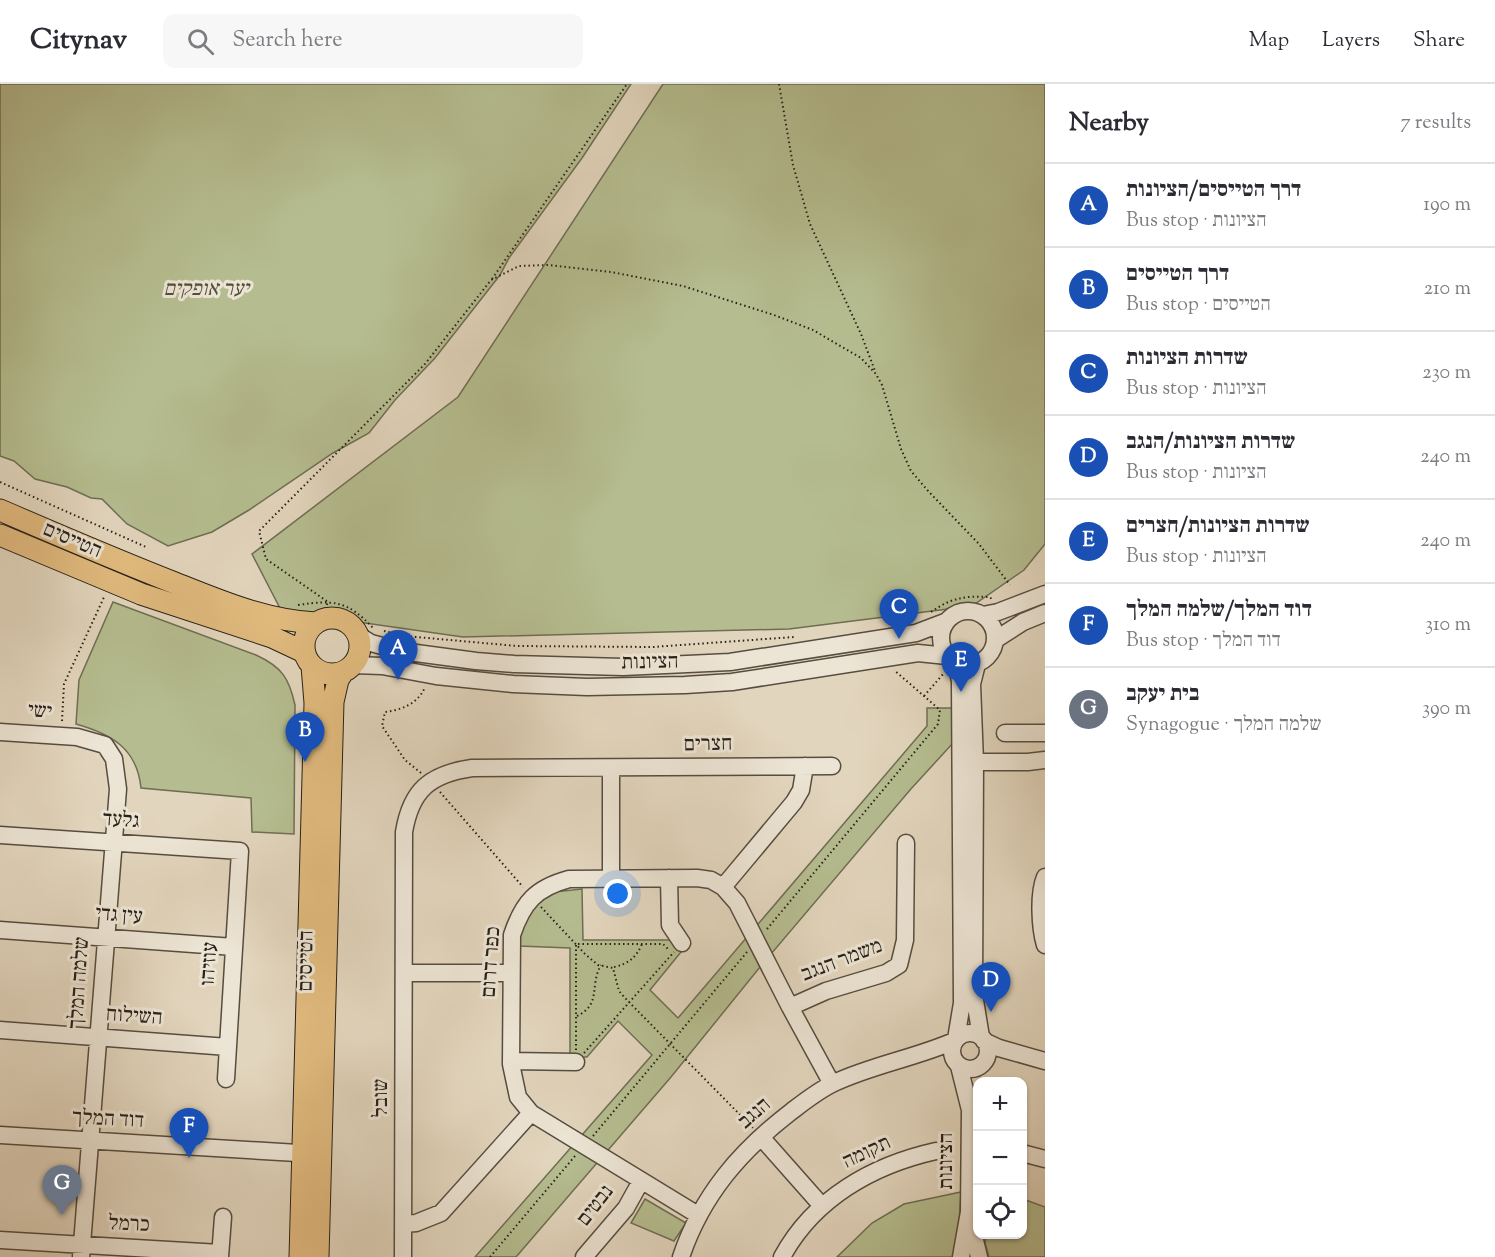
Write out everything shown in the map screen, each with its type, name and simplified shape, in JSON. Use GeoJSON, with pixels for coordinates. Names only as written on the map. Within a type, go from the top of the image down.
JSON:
{"type":"FeatureCollection","features":[{"type":"Feature","properties":{"kind":"main road","name":"הטייסים"},"geometry":{"type":"LineString","coordinates":[[0,510],[198,592],[264,615],[316,623]]}},
{"type":"Feature","properties":{"kind":"main road","name":"הטייסים"},"geometry":{"type":"LineString","coordinates":[[0,535],[141,594],[287,643],[308,659],[315,689],[312,1154],[318,1257]]}},
{"type":"Feature","properties":{"kind":"main road"},"geometry":{"type":"LineString","coordinates":[[326,619],[337,619],[352,627],[358,635],[359,652],[348,669],[326,674],[308,659],[306,635],[316,623],[326,619]]}},
{"type":"Feature","properties":{"kind":"main road"},"geometry":{"type":"LineString","coordinates":[[241,628],[277,650],[294,666],[303,681],[314,726]]}},
{"type":"Feature","properties":{"kind":"main road","name":"הטייסים"},"geometry":{"type":"LineString","coordinates":[[300,1257],[312,1154],[333,702],[338,680],[348,669]]}},
{"type":"Feature","properties":{"kind":"street"},"geometry":{"type":"LineString","coordinates":[[983,615],[1010,608],[1045,594]]}},
{"type":"Feature","properties":{"kind":"street"},"geometry":{"type":"LineString","coordinates":[[953,660],[965,665],[977,664],[991,653],[995,640],[994,628],[983,615],[973,611],[963,611],[953,615],[945,622],[940,637],[942,647],[953,660],[960,681],[962,1003],[952,1053],[958,1065],[971,1069],[1003,1058],[1025,1056]]}},
{"type":"Feature","properties":{"kind":"street"},"geometry":{"type":"LineString","coordinates":[[995,640],[1023,622],[1045,613]]}},
{"type":"Feature","properties":{"kind":"street","name":"הציונות"},"geometry":{"type":"LineString","coordinates":[[358,635],[371,643],[401,651],[476,661],[588,667],[663,666],[753,659],[916,633],[945,622]]}},
{"type":"Feature","properties":{"kind":"street","name":"הציונות"},"geometry":{"type":"LineString","coordinates":[[348,669],[382,666],[429,675],[513,684],[588,687],[732,682],[927,652],[953,660]]}},
{"type":"Feature","properties":{"kind":"street"},"geometry":{"type":"LineString","coordinates":[[977,664],[972,684],[975,762],[974,994],[982,1039],[987,1052],[981,1064]]}},
{"type":"Feature","properties":{"kind":"street","name":"ישי"},"geometry":{"type":"LineString","coordinates":[[0,732],[69,737]]}},
{"type":"Feature","properties":{"kind":"street"},"geometry":{"type":"LineString","coordinates":[[1005,733],[1045,733]]}},
{"type":"Feature","properties":{"kind":"street","name":"שלמה המלך"},"geometry":{"type":"LineString","coordinates":[[69,737],[105,745],[114,759],[118,789],[82,1251]]}},
{"type":"Feature","properties":{"kind":"street"},"geometry":{"type":"LineString","coordinates":[[975,762],[1045,760]]}},
{"type":"Feature","properties":{"kind":"street"},"geometry":{"type":"LineString","coordinates":[[805,766],[801,789],[794,802],[723,888],[736,903],[789,1007],[832,1084]]}},
{"type":"Feature","properties":{"kind":"street","name":"חצרים"},"geometry":{"type":"LineString","coordinates":[[431,782],[443,774],[472,768],[832,766]]}},
{"type":"Feature","properties":{"kind":"street"},"geometry":{"type":"LineString","coordinates":[[611,768],[611,879]]}},
{"type":"Feature","properties":{"kind":"street","name":"שובל"},"geometry":{"type":"LineString","coordinates":[[403,1257],[404,832],[408,812],[418,795],[431,782]]}},
{"type":"Feature","properties":{"kind":"street","name":"גלעד"},"geometry":{"type":"LineString","coordinates":[[0,835],[240,851]]}},
{"type":"Feature","properties":{"kind":"street","name":"משמר הנגב"},"geometry":{"type":"LineString","coordinates":[[789,1007],[826,991],[886,972],[898,965],[905,940],[906,843]]}},
{"type":"Feature","properties":{"kind":"street","name":"עוזיהו"},"geometry":{"type":"LineString","coordinates":[[226,1079],[240,851]]}},
{"type":"Feature","properties":{"kind":"street"},"geometry":{"type":"LineString","coordinates":[[669,878],[670,925],[678,948]]}},
{"type":"Feature","properties":{"kind":"street","name":"כפר דרום"},"geometry":{"type":"LineString","coordinates":[[698,1215],[531,1113],[518,1097],[511,1061],[512,935],[517,919],[538,891],[569,879],[697,878],[711,880],[723,888]]}},
{"type":"Feature","properties":{"kind":"street"},"geometry":{"type":"LineString","coordinates":[[1045,878],[1042,895],[1042,927],[1045,945]]}},
{"type":"Feature","properties":{"kind":"street","name":"עין גדי"},"geometry":{"type":"LineString","coordinates":[[0,930],[234,947]]}},
{"type":"Feature","properties":{"kind":"street"},"geometry":{"type":"LineString","coordinates":[[405,973],[511,973]]}},
{"type":"Feature","properties":{"kind":"street","name":"השילוח"},"geometry":{"type":"LineString","coordinates":[[0,1030],[228,1047]]}},
{"type":"Feature","properties":{"kind":"street"},"geometry":{"type":"LineString","coordinates":[[955,1040],[967,1033],[974,1034],[999,1048],[1045,1061]]}},
{"type":"Feature","properties":{"kind":"street","name":"הנגב"},"geometry":{"type":"LineString","coordinates":[[681,1257],[698,1215],[723,1177],[761,1137],[792,1112],[832,1084],[860,1072],[906,1059],[955,1040]]}},
{"type":"Feature","properties":{"kind":"street","name":"הנגב"},"geometry":{"type":"LineString","coordinates":[[906,1059],[926,1059],[958,1065]]}},
{"type":"Feature","properties":{"kind":"street"},"geometry":{"type":"LineString","coordinates":[[511,1061],[576,1062]]}},
{"type":"Feature","properties":{"kind":"street","name":"הציונות"},"geometry":{"type":"LineString","coordinates":[[969,1110],[981,1064]]}},
{"type":"Feature","properties":{"kind":"street","name":"הציונות"},"geometry":{"type":"LineString","coordinates":[[958,1065],[969,1110],[969,1212],[961,1257]]}},
{"type":"Feature","properties":{"kind":"street"},"geometry":{"type":"LineString","coordinates":[[404,1224],[416,1223],[441,1213],[452,1204],[531,1113]]}},
{"type":"Feature","properties":{"kind":"street","name":"דוד המלך"},"geometry":{"type":"LineString","coordinates":[[0,1136],[312,1154]]}},
{"type":"Feature","properties":{"kind":"street"},"geometry":{"type":"LineString","coordinates":[[761,1137],[822,1206]]}},
{"type":"Feature","properties":{"kind":"street","name":"תקומה"},"geometry":{"type":"LineString","coordinates":[[782,1257],[822,1206],[843,1189],[870,1173],[914,1156],[936,1151]]}},
{"type":"Feature","properties":{"kind":"street"},"geometry":{"type":"LineString","coordinates":[[1027,1155],[1045,1160]]}},
{"type":"Feature","properties":{"kind":"street","name":"נבטים"},"geometry":{"type":"LineString","coordinates":[[584,1257],[626,1208],[641,1181]]}},
{"type":"Feature","properties":{"kind":"street","name":"הציונות"},"geometry":{"type":"LineString","coordinates":[[969,1212],[979,1257]]}},
{"type":"Feature","properties":{"kind":"street"},"geometry":{"type":"LineString","coordinates":[[220,1255],[223,1216]]}},
{"type":"Feature","properties":{"kind":"street","name":"כרמל"},"geometry":{"type":"LineString","coordinates":[[0,1240],[82,1251],[220,1255]]}},
{"type":"Feature","properties":{"kind":"path"},"geometry":{"type":"LineString","coordinates":[[328,602],[266,559],[260,531],[425,364],[492,280],[627,84]]}},
{"type":"Feature","properties":{"kind":"path"},"geometry":{"type":"LineString","coordinates":[[779,84],[793,165],[810,224],[882,385],[901,449],[912,471],[979,544],[1010,585]]}},
{"type":"Feature","properties":{"kind":"path"},"geometry":{"type":"LineString","coordinates":[[492,280],[519,266],[548,265],[611,272],[683,286],[813,330],[861,358],[876,374]]}},
{"type":"Feature","properties":{"kind":"path"},"geometry":{"type":"LineString","coordinates":[[0,482],[146,547]]}},
{"type":"Feature","properties":{"kind":"path"},"geometry":{"type":"LineString","coordinates":[[69,737],[64,684],[111,582]]}},
{"type":"Feature","properties":{"kind":"path"},"geometry":{"type":"LineString","coordinates":[[490,1257],[938,724],[940,710],[881,659]]}},
{"type":"Feature","properties":{"kind":"path"},"geometry":{"type":"LineString","coordinates":[[924,696],[953,660]]}},
{"type":"Feature","properties":{"kind":"path"},"geometry":{"type":"LineString","coordinates":[[429,675],[423,692],[414,702],[397,711],[385,712],[382,726],[405,760],[431,782],[532,897],[576,944],[601,965],[613,968],[625,965],[633,959],[642,944]]}},
{"type":"Feature","properties":{"kind":"path"},"geometry":{"type":"LineString","coordinates":[[576,944],[663,944],[678,948],[576,1062]]}},
{"type":"Feature","properties":{"kind":"path"},"geometry":{"type":"LineString","coordinates":[[576,944],[576,1062]]}},
{"type":"Feature","properties":{"kind":"path"},"geometry":{"type":"LineString","coordinates":[[576,1017],[588,1011],[592,1005],[597,972],[601,965]]}},
{"type":"Feature","properties":{"kind":"path"},"geometry":{"type":"LineString","coordinates":[[613,968],[619,991],[761,1137]]}},
{"type":"Feature","properties":{"kind":"green space","name":"יער אופקים"},"geometry":{"type":"Polygon","coordinates":[[[0,84],[631,84],[582,158],[509,258],[500,275],[435,358],[395,400],[369,433],[333,453],[249,510],[212,532],[168,546],[127,524],[102,499],[91,498],[67,487],[35,479],[14,461],[0,456],[0,84]]]}},
{"type":"Feature","properties":{"kind":"green space"},"geometry":{"type":"Polygon","coordinates":[[[663,84],[1045,84],[1045,544],[1024,570],[972,606],[789,629],[463,637],[330,618],[284,616],[252,554],[458,397],[663,84]]]}},
{"type":"Feature","properties":{"kind":"green space"},"geometry":{"type":"Polygon","coordinates":[[[113,602],[256,655],[272,664],[283,674],[290,687],[295,705],[294,834],[252,832],[251,798],[141,788],[134,763],[120,745],[111,738],[76,724],[79,680],[113,602]]]}},
{"type":"Feature","properties":{"kind":"green space"},"geometry":{"type":"Polygon","coordinates":[[[927,708],[953,708],[953,743],[910,790],[760,967],[671,1077],[516,1257],[475,1257],[652,1055],[618,1021],[587,1057],[570,1057],[570,948],[519,946],[521,928],[540,899],[554,892],[582,889],[583,940],[671,940],[681,952],[650,990],[678,1018],[927,726],[927,708]]]}},
{"type":"Feature","properties":{"kind":"green space"},"geometry":{"type":"Polygon","coordinates":[[[961,1192],[957,1257],[837,1257],[872,1223],[904,1204],[961,1192]]]}},
{"type":"Feature","properties":{"kind":"green space"},"geometry":{"type":"Polygon","coordinates":[[[645,1199],[686,1223],[674,1241],[631,1223],[645,1199]]]}},
{"type":"Feature","properties":{"kind":"green space"},"geometry":{"type":"Polygon","coordinates":[[[1027,1200],[1045,1207],[1045,1257],[989,1257],[986,1239],[1027,1239],[1027,1200]]]}},
{"type":"Feature","properties":{"kind":"place","name":"שדרות הציונות"},"geometry":{"type":"Point","coordinates":[899,639]}},
{"type":"Feature","properties":{"kind":"place","name":"דרך הטייסים/הציונות"},"geometry":{"type":"Point","coordinates":[398,680]}},
{"type":"Feature","properties":{"kind":"place","name":"שדרות הציונות/חצרים"},"geometry":{"type":"Point","coordinates":[961,692]}},
{"type":"Feature","properties":{"kind":"place","name":"דרך הטייסים"},"geometry":{"type":"Point","coordinates":[305,762]}},
{"type":"Feature","properties":{"kind":"place","name":"שדרות הציונות/הנגב"},"geometry":{"type":"Point","coordinates":[991,1012]}},
{"type":"Feature","properties":{"kind":"place","name":"דוד המלך/שלמה המלך"},"geometry":{"type":"Point","coordinates":[189,1158]}},
{"type":"Feature","properties":{"kind":"place","name":"בית יעקב"},"geometry":{"type":"Point","coordinates":[62,1215]}}]}
